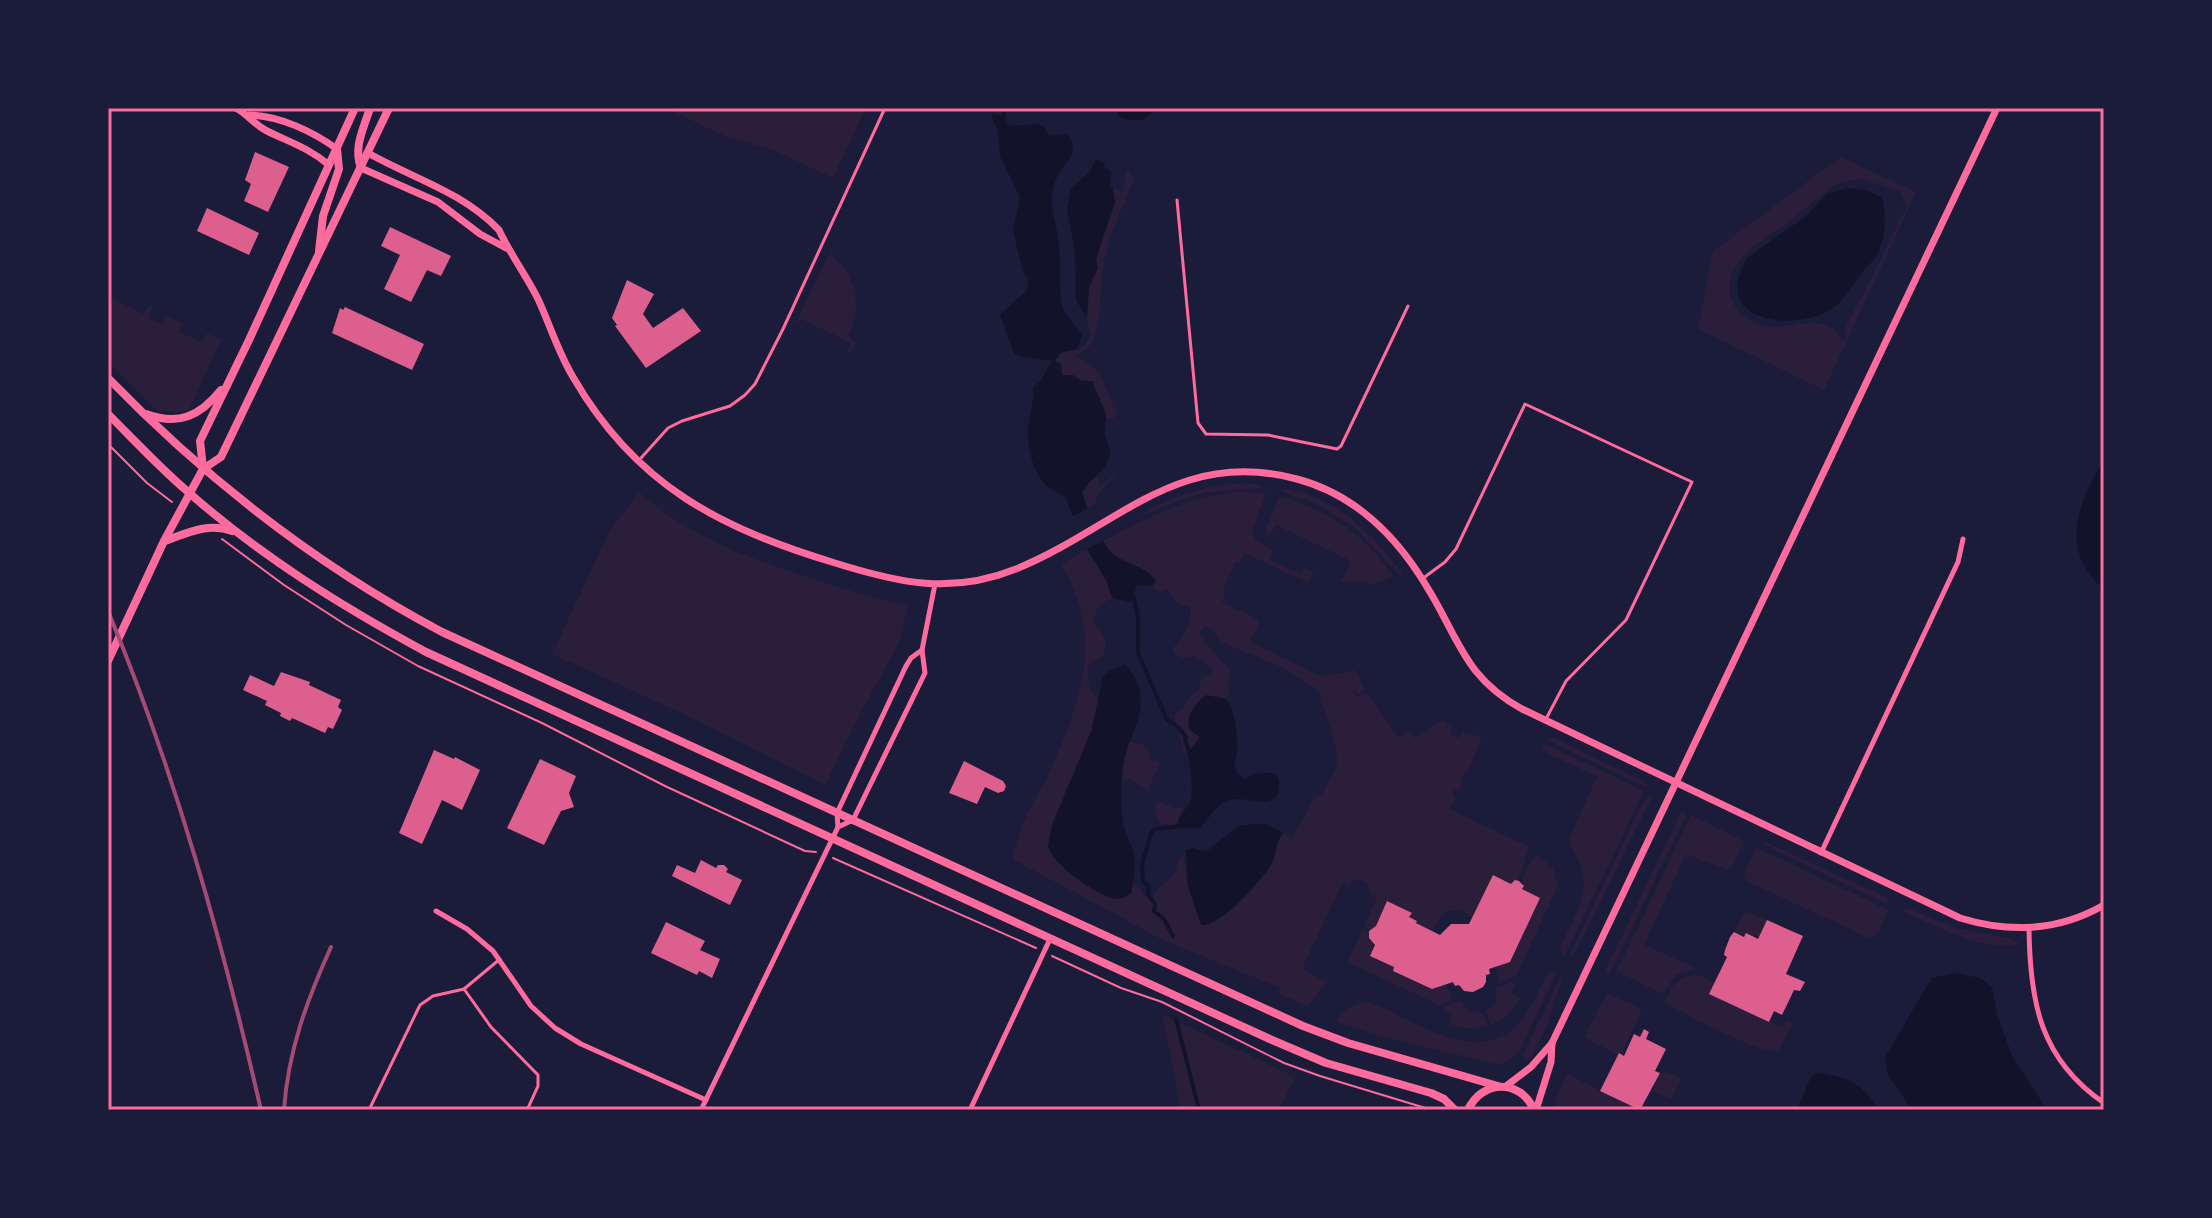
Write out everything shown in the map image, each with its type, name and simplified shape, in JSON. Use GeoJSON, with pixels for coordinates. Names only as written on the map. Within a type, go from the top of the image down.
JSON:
{"type":"FeatureCollection","features":[{"type":"Feature","properties":{"kind":"main road"},"geometry":{"type":"LineString","coordinates":[[203,469],[200,441],[355,108]]}},
{"type":"Feature","properties":{"kind":"main road"},"geometry":{"type":"LineString","coordinates":[[361,168],[357,157],[358,143],[370,108]]}},
{"type":"Feature","properties":{"kind":"main road"},"geometry":{"type":"LineString","coordinates":[[108,661],[164,541],[203,469],[221,457],[389,108]]}},
{"type":"Feature","properties":{"kind":"main road"},"geometry":{"type":"LineString","coordinates":[[318,259],[323,216],[339,169],[337,149]]}},
{"type":"Feature","properties":{"kind":"main road"},"geometry":{"type":"LineString","coordinates":[[108,378],[203,469],[280,532],[394,606],[483,651],[1303,1026],[1363,1048],[1502,1086],[1525,1095],[1535,1110]]}},
{"type":"Feature","properties":{"kind":"main road"},"geometry":{"type":"LineString","coordinates":[[141,412],[162,419],[187,418],[207,406],[229,381]]}},
{"type":"Feature","properties":{"kind":"main road"},"geometry":{"type":"LineString","coordinates":[[108,414],[190,494],[241,535],[337,602],[426,652],[1307,1056],[1431,1093],[1444,1099],[1455,1110]]}},
{"type":"Feature","properties":{"kind":"main road"},"geometry":{"type":"LineString","coordinates":[[164,541],[218,526],[241,535]]}},
{"type":"Feature","properties":{"kind":"main road"},"geometry":{"type":"LineString","coordinates":[[1468,1110],[1479,1094],[1502,1086]]}},
{"type":"Feature","properties":{"kind":"street"},"geometry":{"type":"LineString","coordinates":[[236,108],[250,115],[262,129],[303,146],[329,165]]}},
{"type":"Feature","properties":{"kind":"street"},"geometry":{"type":"LineString","coordinates":[[1502,1086],[1531,1067],[1552,1043],[1997,108]]}},
{"type":"Feature","properties":{"kind":"street"},"geometry":{"type":"LineString","coordinates":[[250,115],[269,116],[320,137],[337,149]]}},
{"type":"Feature","properties":{"kind":"street"},"geometry":{"type":"LineString","coordinates":[[368,153],[440,186],[472,205],[499,230],[532,287],[559,350],[605,425],[638,461],[696,506],[764,540],[878,576],[916,584],[935,584],[1002,573],[1066,544],[1164,488],[1192,478],[1235,471],[1275,474],[1316,485],[1350,502],[1390,536],[1422,579],[1462,653],[1482,680],[1511,703],[1960,918],[1989,926],[2029,929],[2077,919],[2104,905]]}},
{"type":"Feature","properties":{"kind":"street"},"geometry":{"type":"LineString","coordinates":[[361,168],[438,202],[480,234],[508,249]]}},
{"type":"Feature","properties":{"kind":"street"},"geometry":{"type":"LineString","coordinates":[[1821,853],[1958,562],[1963,539]]}},
{"type":"Feature","properties":{"kind":"street"},"geometry":{"type":"LineString","coordinates":[[838,827],[853,820],[925,673],[922,650],[935,584]]}},
{"type":"Feature","properties":{"kind":"street"},"geometry":{"type":"LineString","coordinates":[[701,1110],[838,827],[837,813],[906,666],[922,650]]}},
{"type":"Feature","properties":{"kind":"street"},"geometry":{"type":"LineString","coordinates":[[436,911],[467,929],[500,959],[531,1006],[555,1028],[581,1044],[706,1100]]}},
{"type":"Feature","properties":{"kind":"street"},"geometry":{"type":"LineString","coordinates":[[2029,929],[2032,990],[2041,1025],[2063,1066],[2104,1103]]}},
{"type":"Feature","properties":{"kind":"street"},"geometry":{"type":"LineString","coordinates":[[970,1110],[1050,938]]}},
{"type":"Feature","properties":{"kind":"street"},"geometry":{"type":"LineString","coordinates":[[1535,1110],[1551,1062],[1552,1043]]}},
{"type":"Feature","properties":{"kind":"lane"},"geometry":{"type":"LineString","coordinates":[[638,461],[668,428],[730,406],[755,384],[885,108]]}},
{"type":"Feature","properties":{"kind":"lane"},"geometry":{"type":"LineString","coordinates":[[1177,200],[1201,430],[1212,435],[1276,436],[1330,449],[1341,446],[1408,306]]}},
{"type":"Feature","properties":{"kind":"lane"},"geometry":{"type":"LineString","coordinates":[[1422,579],[1445,562],[1456,549],[1525,404],[1692,482],[1626,620],[1566,681],[1545,720]]}},
{"type":"Feature","properties":{"kind":"lane"},"geometry":{"type":"LineString","coordinates":[[369,1110],[420,1005],[433,996],[464,989],[500,959]]}},
{"type":"Feature","properties":{"kind":"lane"},"geometry":{"type":"LineString","coordinates":[[464,989],[491,1027],[538,1075],[538,1086],[527,1110]]}},
{"type":"Feature","properties":{"kind":"shaded area"},"geometry":{"type":"Polygon","coordinates":[[[676,108],[866,108],[833,178],[771,149],[729,138],[674,112],[676,108]]]}},
{"type":"Feature","properties":{"kind":"shaded area"},"geometry":{"type":"Polygon","coordinates":[[[1116,108],[1156,108],[1144,119],[1129,120],[1118,116],[1116,108]]]}},
{"type":"Feature","properties":{"kind":"shaded area"},"geometry":{"type":"Polygon","coordinates":[[[991,114],[1004,116],[1007,126],[1038,124],[1049,136],[1067,134],[1073,146],[1071,157],[1057,177],[1052,201],[1059,246],[1061,301],[1064,311],[1082,335],[1077,349],[1060,353],[1055,361],[1061,364],[1062,375],[1093,381],[1105,411],[1105,433],[1110,456],[1082,493],[1109,550],[1147,572],[1156,581],[1152,586],[1137,585],[1131,602],[1112,598],[1066,499],[1041,479],[1030,453],[1028,431],[1033,387],[1040,382],[1052,361],[1014,353],[1000,315],[1028,289],[1028,277],[1023,273],[1013,231],[1020,197],[1000,156],[998,131],[991,114]]]}},
{"type":"Feature","properties":{"kind":"shaded area"},"geometry":{"type":"Polygon","coordinates":[[[1841,157],[1916,192],[1824,390],[1698,329],[1713,251],[1841,157]],[[1862,179],[1831,188],[1738,262],[1729,285],[1737,309],[1746,318],[1767,326],[1823,324],[1835,329],[1845,340],[1846,325],[1907,205],[1898,191],[1862,179]]]}},
{"type":"Feature","properties":{"kind":"shaded area"},"geometry":{"type":"Polygon","coordinates":[[[1096,159],[1105,162],[1104,166],[1111,172],[1110,186],[1115,202],[1096,259],[1098,268],[1089,287],[1087,318],[1076,300],[1075,253],[1067,208],[1071,189],[1091,170],[1096,159]]]}},
{"type":"Feature","properties":{"kind":"shaded area"},"geometry":{"type":"Polygon","coordinates":[[[1128,169],[1134,180],[1105,256],[1096,330],[1090,345],[1075,355],[1100,374],[1117,415],[1105,419],[1087,379],[1081,381],[1073,375],[1061,375],[1061,368],[1055,359],[1064,351],[1080,349],[1088,341],[1089,287],[1098,268],[1096,259],[1104,229],[1113,211],[1113,188],[1124,190],[1128,169]]]}},
{"type":"Feature","properties":{"kind":"shaded area"},"geometry":{"type":"Polygon","coordinates":[[[1848,188],[1869,191],[1882,198],[1885,220],[1879,251],[1844,298],[1830,310],[1794,320],[1775,320],[1745,307],[1738,294],[1739,278],[1748,257],[1805,217],[1827,194],[1848,188]]]}},
{"type":"Feature","properties":{"kind":"shaded area"},"geometry":{"type":"Polygon","coordinates":[[[835,245],[831,255],[847,273],[855,293],[855,314],[848,337],[856,343],[850,353],[851,343],[801,319],[794,327],[835,245]]]}},
{"type":"Feature","properties":{"kind":"shaded area"},"geometry":{"type":"Polygon","coordinates":[[[108,297],[144,314],[148,307],[152,307],[149,318],[162,324],[166,316],[182,323],[179,332],[202,342],[207,333],[221,340],[189,410],[157,411],[108,362],[108,297]]]}},
{"type":"Feature","properties":{"kind":"shaded area"},"geometry":{"type":"Polygon","coordinates":[[[2104,460],[2104,589],[2081,560],[2077,527],[2086,493],[2104,460]]]}},
{"type":"Feature","properties":{"kind":"shaded area"},"geometry":{"type":"Polygon","coordinates":[[[1096,474],[1100,484],[1115,477],[1098,493],[1095,504],[1088,508],[1082,493],[1096,474]]]}},
{"type":"Feature","properties":{"kind":"shaded area"},"geometry":{"type":"Polygon","coordinates":[[[1249,483],[1265,488],[1207,492],[1131,520],[1187,493],[1249,483]]]}},
{"type":"Feature","properties":{"kind":"shaded area"},"geometry":{"type":"Polygon","coordinates":[[[1283,489],[1319,499],[1350,518],[1378,543],[1402,577],[1352,525],[1315,503],[1280,491],[1283,489]]]}},
{"type":"Feature","properties":{"kind":"shaded area"},"geometry":{"type":"Polygon","coordinates":[[[639,492],[679,522],[744,555],[813,579],[908,606],[899,643],[825,785],[677,711],[552,654],[609,532],[639,492]]]}},
{"type":"Feature","properties":{"kind":"shaded area"},"geometry":{"type":"Polygon","coordinates":[[[1266,493],[1252,532],[1256,540],[1273,550],[1270,560],[1301,574],[1305,568],[1314,572],[1309,583],[1245,553],[1239,563],[1235,562],[1223,589],[1226,591],[1222,602],[1257,619],[1259,623],[1250,642],[1323,677],[1355,670],[1366,690],[1358,694],[1353,691],[1356,697],[1367,692],[1398,737],[1408,731],[1415,738],[1443,720],[1452,728],[1450,735],[1459,738],[1463,732],[1482,737],[1459,791],[1454,789],[1452,795],[1456,797],[1450,809],[1529,847],[1518,881],[1511,884],[1493,875],[1472,918],[1460,911],[1448,912],[1439,919],[1434,932],[1416,923],[1409,917],[1411,913],[1387,901],[1376,926],[1371,930],[1364,926],[1377,898],[1369,894],[1368,884],[1356,879],[1349,885],[1343,882],[1302,969],[1327,982],[1307,1006],[1278,993],[1280,988],[1161,939],[1014,860],[1013,855],[1027,814],[1045,782],[1068,728],[1083,674],[1083,620],[1075,593],[1061,565],[1157,514],[1223,494],[1266,493]],[[1137,585],[1131,602],[1112,598],[1100,605],[1092,620],[1105,642],[1102,658],[1090,662],[1088,672],[1088,682],[1098,699],[1092,729],[1049,837],[1050,848],[1054,858],[1071,874],[1112,898],[1131,893],[1132,885],[1139,887],[1143,894],[1154,897],[1173,876],[1178,860],[1184,857],[1188,886],[1201,925],[1265,874],[1278,838],[1283,833],[1292,839],[1314,797],[1322,794],[1334,773],[1336,750],[1319,690],[1277,665],[1221,642],[1213,629],[1205,626],[1199,634],[1231,669],[1230,690],[1226,699],[1218,696],[1195,706],[1190,723],[1200,737],[1187,754],[1184,752],[1174,716],[1183,709],[1189,696],[1198,691],[1202,677],[1212,673],[1212,668],[1195,656],[1182,658],[1173,653],[1173,648],[1189,624],[1191,608],[1178,604],[1168,589],[1161,593],[1152,586],[1137,585]]]}},
{"type":"Feature","properties":{"kind":"shaded area"},"geometry":{"type":"Polygon","coordinates":[[[1279,496],[1314,509],[1344,526],[1369,547],[1394,576],[1371,585],[1365,581],[1340,582],[1351,564],[1347,559],[1276,525],[1272,532],[1267,533],[1279,496]]]}},
{"type":"Feature","properties":{"kind":"shaded area"},"geometry":{"type":"Polygon","coordinates":[[[1125,665],[1136,679],[1141,706],[1124,761],[1121,788],[1125,830],[1134,853],[1134,874],[1131,893],[1118,899],[1096,891],[1076,878],[1058,862],[1048,847],[1052,825],[1092,729],[1103,677],[1125,665]]]}},
{"type":"Feature","properties":{"kind":"shaded area"},"geometry":{"type":"Polygon","coordinates":[[[1207,695],[1226,699],[1230,704],[1235,720],[1237,740],[1234,763],[1237,773],[1245,779],[1272,773],[1279,780],[1279,787],[1277,796],[1272,800],[1226,801],[1200,828],[1180,828],[1178,820],[1192,793],[1187,754],[1200,737],[1190,729],[1189,718],[1207,695]]]}},
{"type":"Feature","properties":{"kind":"shaded area"},"geometry":{"type":"Polygon","coordinates":[[[1554,738],[1643,781],[1646,787],[1547,740],[1554,738]]]}},
{"type":"Feature","properties":{"kind":"shaded area"},"geometry":{"type":"Polygon","coordinates":[[[1129,742],[1142,744],[1148,749],[1150,759],[1160,762],[1148,790],[1130,778],[1122,780],[1129,742]]]}},
{"type":"Feature","properties":{"kind":"shaded area"},"geometry":{"type":"Polygon","coordinates":[[[1543,743],[1644,791],[1564,957],[1560,948],[1578,909],[1583,888],[1581,867],[1569,838],[1597,777],[1547,753],[1543,743]]]}},
{"type":"Feature","properties":{"kind":"shaded area"},"geometry":{"type":"Polygon","coordinates":[[[1651,792],[1651,799],[1575,953],[1569,957],[1639,810],[1651,792]]]}},
{"type":"Feature","properties":{"kind":"shaded area"},"geometry":{"type":"Polygon","coordinates":[[[1160,801],[1175,809],[1184,807],[1178,819],[1180,828],[1162,824],[1155,809],[1160,801]]]}},
{"type":"Feature","properties":{"kind":"shaded area"},"geometry":{"type":"Polygon","coordinates":[[[1681,812],[1687,813],[1609,976],[1605,971],[1681,812]]]}},
{"type":"Feature","properties":{"kind":"shaded area"},"geometry":{"type":"Polygon","coordinates":[[[1691,815],[1744,841],[1733,866],[1727,870],[1686,854],[1644,945],[1694,967],[1676,975],[1662,994],[1617,971],[1691,815]]]}},
{"type":"Feature","properties":{"kind":"shaded area"},"geometry":{"type":"Polygon","coordinates":[[[1267,824],[1283,833],[1272,863],[1260,880],[1229,911],[1209,924],[1201,925],[1188,886],[1186,850],[1194,848],[1206,852],[1238,826],[1267,824]]]}},
{"type":"Feature","properties":{"kind":"shaded area"},"geometry":{"type":"Polygon","coordinates":[[[1765,842],[1886,897],[1889,905],[1761,843],[1765,842]]]}},
{"type":"Feature","properties":{"kind":"shaded area"},"geometry":{"type":"Polygon","coordinates":[[[1756,847],[1888,910],[1878,934],[1869,938],[1746,881],[1745,872],[1756,847]]]}},
{"type":"Feature","properties":{"kind":"shaded area"},"geometry":{"type":"Polygon","coordinates":[[[1539,855],[1554,870],[1558,886],[1516,976],[1500,982],[1496,967],[1510,962],[1540,898],[1522,889],[1528,865],[1539,855]]]}},
{"type":"Feature","properties":{"kind":"shaded area"},"geometry":{"type":"Polygon","coordinates":[[[1908,908],[1956,928],[2013,939],[2020,944],[2006,946],[1976,942],[1902,911],[1908,908]]]}},
{"type":"Feature","properties":{"kind":"shaded area"},"geometry":{"type":"Polygon","coordinates":[[[1749,912],[1767,920],[1758,939],[1734,932],[1743,914],[1749,912]]]}},
{"type":"Feature","properties":{"kind":"shaded area"},"geometry":{"type":"Polygon","coordinates":[[[1363,929],[1369,932],[1370,941],[1394,967],[1393,971],[1432,989],[1446,984],[1453,999],[1439,1005],[1347,962],[1363,929]]]}},
{"type":"Feature","properties":{"kind":"shaded area"},"geometry":{"type":"Polygon","coordinates":[[[1548,972],[1557,972],[1518,1054],[1499,1065],[1380,1036],[1337,1020],[1346,1009],[1365,1001],[1442,1035],[1473,1042],[1488,1041],[1516,1026],[1531,1006],[1548,972]]]}},
{"type":"Feature","properties":{"kind":"shaded area"},"geometry":{"type":"Polygon","coordinates":[[[1955,973],[1980,978],[1992,987],[1997,1014],[2012,1056],[2047,1110],[1912,1110],[1888,1075],[1885,1058],[1932,978],[1955,973]]]}},
{"type":"Feature","properties":{"kind":"shaded area"},"geometry":{"type":"Polygon","coordinates":[[[1561,975],[1547,1026],[1529,1061],[1523,1055],[1561,975]]]}},
{"type":"Feature","properties":{"kind":"shaded area"},"geometry":{"type":"Polygon","coordinates":[[[1698,975],[1715,982],[1710,994],[1782,1027],[1786,1020],[1793,1023],[1779,1050],[1756,1047],[1664,1003],[1676,982],[1698,975]]]}},
{"type":"Feature","properties":{"kind":"shaded area"},"geometry":{"type":"Polygon","coordinates":[[[1511,982],[1516,984],[1511,993],[1519,997],[1519,1001],[1506,1016],[1491,1025],[1486,1012],[1496,1002],[1496,988],[1511,982]]]}},
{"type":"Feature","properties":{"kind":"shaded area"},"geometry":{"type":"Polygon","coordinates":[[[1607,993],[1642,1009],[1622,1054],[1618,1055],[1584,1037],[1607,993]]]}},
{"type":"Feature","properties":{"kind":"shaded area"},"geometry":{"type":"Polygon","coordinates":[[[1460,1001],[1470,1012],[1483,1013],[1488,1026],[1466,1029],[1449,1024],[1451,1014],[1442,1010],[1460,1001]]]}},
{"type":"Feature","properties":{"kind":"shaded area"},"geometry":{"type":"Polygon","coordinates":[[[1162,1014],[1295,1077],[1279,1110],[1181,1110],[1162,1014]]]}},
{"type":"Feature","properties":{"kind":"shaded area"},"geometry":{"type":"Polygon","coordinates":[[[1667,1072],[1682,1079],[1671,1099],[1652,1091],[1660,1073],[1667,1072]]]}},
{"type":"Feature","properties":{"kind":"shaded area"},"geometry":{"type":"Polygon","coordinates":[[[1819,1073],[1854,1083],[1879,1110],[1797,1110],[1811,1077],[1819,1073]]]}},
{"type":"Feature","properties":{"kind":"shaded area"},"geometry":{"type":"Polygon","coordinates":[[[1567,1074],[1640,1110],[1556,1110],[1555,1101],[1567,1074]]]}},
{"type":"Feature","properties":{"kind":"pier"},"geometry":{"type":"Polygon","coordinates":[[[1091,506],[1108,538],[1084,551],[1068,519],[1091,506]]]}},
{"type":"Feature","properties":{"kind":"building"},"geometry":{"type":"Polygon","coordinates":[[[255,152],[289,167],[268,212],[244,201],[251,184],[245,180],[255,152]]]}},
{"type":"Feature","properties":{"kind":"building"},"geometry":{"type":"Polygon","coordinates":[[[207,208],[259,233],[249,255],[197,231],[207,208]]]}},
{"type":"Feature","properties":{"kind":"building"},"geometry":{"type":"Polygon","coordinates":[[[390,227],[451,256],[441,276],[427,270],[411,302],[384,289],[400,255],[381,246],[390,227]]]}},
{"type":"Feature","properties":{"kind":"building"},"geometry":{"type":"Polygon","coordinates":[[[627,280],[654,294],[643,314],[653,328],[683,308],[701,331],[646,368],[612,318],[627,280]]]}},
{"type":"Feature","properties":{"kind":"building"},"geometry":{"type":"Polygon","coordinates":[[[345,307],[424,344],[412,370],[332,333],[340,308],[343,310],[345,307]]]}},
{"type":"Feature","properties":{"kind":"building"},"geometry":{"type":"Polygon","coordinates":[[[281,672],[310,682],[309,685],[341,700],[338,707],[342,710],[333,729],[328,727],[325,733],[292,718],[290,721],[265,705],[267,701],[243,690],[250,675],[274,686],[281,672]]]}},
{"type":"Feature","properties":{"kind":"building"},"geometry":{"type":"Polygon","coordinates":[[[434,750],[480,770],[462,810],[442,800],[422,844],[399,833],[434,750]]]}},
{"type":"Feature","properties":{"kind":"building"},"geometry":{"type":"Polygon","coordinates":[[[540,759],[576,776],[569,793],[574,807],[561,811],[544,845],[507,828],[540,759]]]}},
{"type":"Feature","properties":{"kind":"building"},"geometry":{"type":"Polygon","coordinates":[[[964,761],[1003,781],[1006,786],[1004,791],[998,793],[985,787],[977,804],[949,793],[964,761]]]}},
{"type":"Feature","properties":{"kind":"building"},"geometry":{"type":"Polygon","coordinates":[[[701,860],[716,868],[724,865],[728,869],[726,872],[742,880],[730,905],[672,876],[677,865],[695,873],[701,860]]]}},
{"type":"Feature","properties":{"kind":"building"},"geometry":{"type":"Polygon","coordinates":[[[1493,875],[1511,884],[1519,881],[1524,886],[1522,889],[1540,898],[1510,962],[1489,969],[1490,974],[1486,975],[1483,987],[1473,992],[1464,991],[1453,982],[1432,989],[1393,971],[1394,967],[1370,956],[1375,945],[1369,938],[1369,931],[1376,926],[1387,901],[1412,913],[1409,917],[1416,923],[1440,935],[1451,924],[1469,924],[1493,875]]]}},
{"type":"Feature","properties":{"kind":"building"},"geometry":{"type":"Polygon","coordinates":[[[1767,920],[1803,936],[1786,974],[1805,982],[1800,991],[1794,990],[1782,1015],[1774,1011],[1769,1022],[1709,994],[1727,957],[1724,955],[1730,937],[1734,932],[1758,939],[1767,920]]]}},
{"type":"Feature","properties":{"kind":"building"},"geometry":{"type":"Polygon","coordinates":[[[666,922],[705,941],[700,950],[720,959],[712,978],[699,971],[697,975],[651,953],[666,922]]]}},
{"type":"Feature","properties":{"kind":"building"},"geometry":{"type":"Polygon","coordinates":[[[1644,1029],[1649,1032],[1646,1039],[1666,1049],[1655,1071],[1660,1073],[1640,1110],[1600,1091],[1619,1053],[1624,1056],[1634,1034],[1640,1037],[1644,1029]]]}},
{"type":"Feature","properties":{"kind":"waterway"},"geometry":{"type":"LineString","coordinates":[[1005,108],[1003,120],[1010,130]]}},
{"type":"Feature","properties":{"kind":"waterway"},"geometry":{"type":"LineString","coordinates":[[1131,595],[1138,618],[1138,653],[1167,720],[1186,737],[1191,756]]}},
{"type":"Feature","properties":{"kind":"waterway"},"geometry":{"type":"LineString","coordinates":[[1173,936],[1164,919],[1154,911],[1155,904],[1148,895],[1149,886],[1143,882],[1142,865],[1151,833],[1155,829],[1175,827],[1183,821]]}},
{"type":"Feature","properties":{"kind":"waterway"},"geometry":{"type":"LineString","coordinates":[[1176,1019],[1199,1110]]}},
{"type":"Feature","properties":{"kind":"railway"},"geometry":{"type":"LineString","coordinates":[[108,611],[176,795],[213,920],[261,1110]]}},
{"type":"Feature","properties":{"kind":"railway"},"geometry":{"type":"LineString","coordinates":[[284,1110],[300,1026],[331,947]]}}]}
